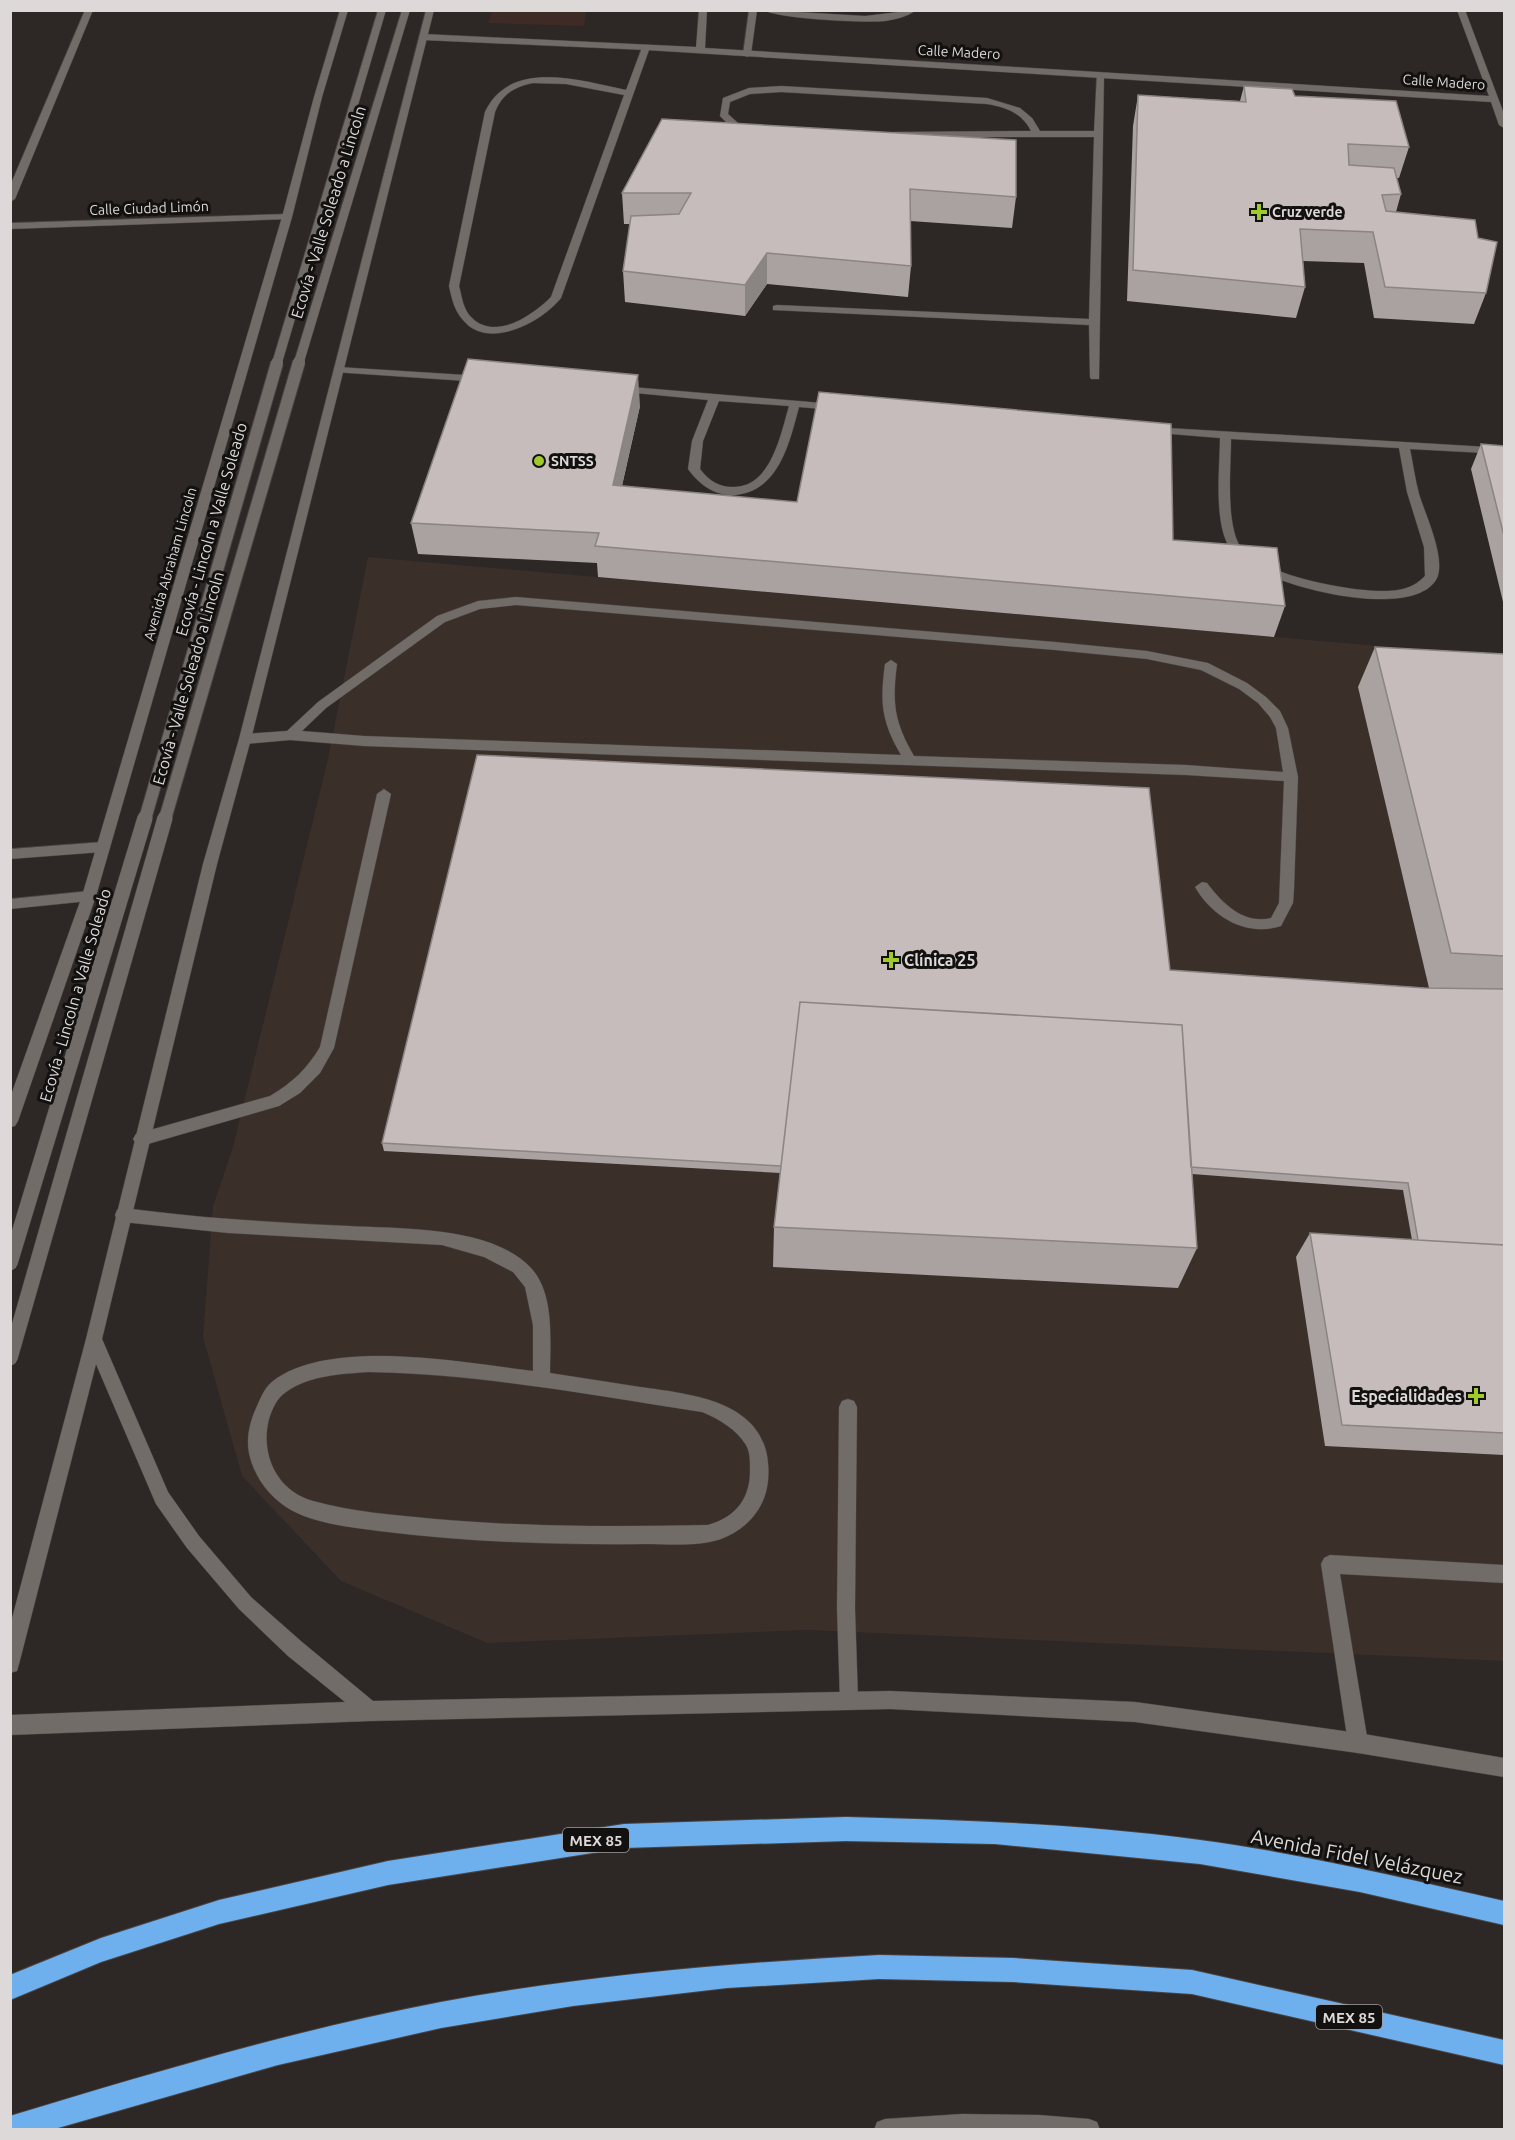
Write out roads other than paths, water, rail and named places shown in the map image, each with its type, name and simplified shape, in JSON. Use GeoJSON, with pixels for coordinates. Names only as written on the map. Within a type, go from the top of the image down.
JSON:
{"type":"FeatureCollection","features":[{"type":"Feature","properties":{"kind":"highway","name":"Avenida Fidel Velázquez"},"geometry":{"type":"LineString","coordinates":[[10,1988],[101,1950],[219,1912],[388,1873],[624,1836],[846,1829],[995,1832],[1200,1852],[1360,1880],[1504,1913]]}},
{"type":"Feature","properties":{"kind":"highway","name":"MEX 85"},"geometry":{"type":"LineString","coordinates":[[10,2129],[132,2092],[278,2052],[441,2015],[573,1994],[727,1976],[879,1967],[1013,1970],[1192,1982],[1504,2053]]}},
{"type":"Feature","properties":{"kind":"main road"},"geometry":{"type":"LineString","coordinates":[[10,198],[89,10]]}},
{"type":"Feature","properties":{"kind":"main road","name":"Avenida Abraham Lincoln"},"geometry":{"type":"LineString","coordinates":[[10,1121],[89,896],[287,217],[318,97],[344,10]]}},
{"type":"Feature","properties":{"kind":"main road","name":"Ecovía - Lincoln a Valle Soleado"},"geometry":{"type":"LineString","coordinates":[[10,1263],[47,1150],[158,773],[249,450],[278,363],[382,10]]}},
{"type":"Feature","properties":{"kind":"main road","name":"Ecovía - Valle Soleado a Lincoln"},"geometry":{"type":"LineString","coordinates":[[10,1358],[209,663],[406,10]]}},
{"type":"Feature","properties":{"kind":"main road"},"geometry":{"type":"LineString","coordinates":[[10,1664],[94,1339],[210,864],[245,738],[430,10]]}},
{"type":"Feature","properties":{"kind":"main road"},"geometry":{"type":"LineString","coordinates":[[700,51],[703,10]]}},
{"type":"Feature","properties":{"kind":"main road"},"geometry":{"type":"LineString","coordinates":[[747,54],[753,10]]}},
{"type":"Feature","properties":{"kind":"main road"},"geometry":{"type":"LineString","coordinates":[[767,10],[885,19],[905,16],[912,10]]}},
{"type":"Feature","properties":{"kind":"main road"},"geometry":{"type":"LineString","coordinates":[[1461,10],[1504,125]]}},
{"type":"Feature","properties":{"kind":"main road","name":"Calle Madero"},"geometry":{"type":"LineString","coordinates":[[423,37],[646,47],[1493,99]]}},
{"type":"Feature","properties":{"kind":"main road"},"geometry":{"type":"LineString","coordinates":[[628,93],[538,80],[515,85],[496,98],[490,112],[454,286],[459,312],[475,327],[487,331],[516,325],[546,310],[556,298],[646,47]]}},
{"type":"Feature","properties":{"kind":"main road"},"geometry":{"type":"LineString","coordinates":[[1095,377],[1094,322],[1100,74]]}},
{"type":"Feature","properties":{"kind":"main road"},"geometry":{"type":"LineString","coordinates":[[760,134],[738,128],[728,121],[723,114],[726,100],[749,91],[781,88],[987,100],[1002,103],[1024,113],[1032,121],[1037,134]]}},
{"type":"Feature","properties":{"kind":"main road"},"geometry":{"type":"LineString","coordinates":[[882,134],[1100,134]]}},
{"type":"Feature","properties":{"kind":"main road","name":"Calle Ciudad Limón"},"geometry":{"type":"LineString","coordinates":[[10,226],[287,217]]}},
{"type":"Feature","properties":{"kind":"main road"},"geometry":{"type":"LineString","coordinates":[[777,308],[1094,322]]}},
{"type":"Feature","properties":{"kind":"main road"},"geometry":{"type":"LineString","coordinates":[[338,370],[490,380]]}},
{"type":"Feature","properties":{"kind":"main road"},"geometry":{"type":"LineString","coordinates":[[608,388],[842,407]]}},
{"type":"Feature","properties":{"kind":"main road"},"geometry":{"type":"LineString","coordinates":[[715,398],[696,446],[694,469],[707,484],[730,492],[742,491],[754,486],[763,480],[772,468],[782,447],[795,403]]}},
{"type":"Feature","properties":{"kind":"main road"},"geometry":{"type":"LineString","coordinates":[[1137,429],[1404,447],[1504,451]]}},
{"type":"Feature","properties":{"kind":"main road"},"geometry":{"type":"LineString","coordinates":[[1225,435],[1226,519],[1229,532],[1239,553],[1281,576],[1339,592],[1367,595],[1408,592],[1421,587],[1431,578],[1433,568],[1431,555],[1413,494],[1404,447]]}},
{"type":"Feature","properties":{"kind":"main road"},"geometry":{"type":"LineString","coordinates":[[290,735],[322,705],[441,619],[478,605],[516,601],[985,640],[1179,660],[1221,673],[1262,700],[1275,714],[1282,728],[1291,777],[1286,903],[1276,922],[1257,925],[1233,916],[1220,908],[1202,887]]}},
{"type":"Feature","properties":{"kind":"main road"},"geometry":{"type":"LineString","coordinates":[[891,664],[886,700],[891,727],[910,762]]}},
{"type":"Feature","properties":{"kind":"main road"},"geometry":{"type":"LineString","coordinates":[[245,738],[290,735],[364,741],[1186,770],[1291,777]]}},
{"type":"Feature","properties":{"kind":"main road"},"geometry":{"type":"LineString","coordinates":[[141,1139],[274,1101],[295,1089],[315,1069],[327,1048],[384,794]]}},
{"type":"Feature","properties":{"kind":"main road"},"geometry":{"type":"LineString","coordinates":[[10,854],[102,847]]}},
{"type":"Feature","properties":{"kind":"main road"},"geometry":{"type":"LineString","coordinates":[[10,904],[89,896]]}},
{"type":"Feature","properties":{"kind":"main road"},"geometry":{"type":"LineString","coordinates":[[123,1215],[228,1226],[442,1238],[474,1245],[504,1258],[527,1275],[535,1293],[541,1323],[542,1380]]}},
{"type":"Feature","properties":{"kind":"main road"},"geometry":{"type":"LineString","coordinates":[[94,1339],[162,1498],[193,1542],[245,1603],[295,1649],[370,1711]]}},
{"type":"Feature","properties":{"kind":"main road"},"geometry":{"type":"LineString","coordinates":[[375,1364],[542,1380],[703,1404],[726,1414],[755,1444],[759,1475],[756,1500],[736,1523],[724,1531],[708,1534],[540,1536],[369,1521],[307,1508],[289,1498],[274,1486],[265,1472],[257,1449],[262,1415],[269,1399],[279,1386],[304,1373],[335,1367],[375,1364]]}},
{"type":"Feature","properties":{"kind":"main road"},"geometry":{"type":"LineString","coordinates":[[848,1407],[846,1609],[849,1700]]}},
{"type":"Feature","properties":{"kind":"main road"},"geometry":{"type":"LineString","coordinates":[[1358,1743],[1330,1564],[1504,1574]]}},
{"type":"Feature","properties":{"kind":"main road"},"geometry":{"type":"LineString","coordinates":[[10,1725],[370,1711],[902,1700],[1135,1712],[1358,1743],[1504,1768]]}},
{"type":"Feature","properties":{"kind":"main road"},"geometry":{"type":"LineString","coordinates":[[885,2130],[911,2127],[1049,2126],[1089,2130]]}},
{"type":"Feature","properties":{"kind":"place","name":"Cruz verde"},"geometry":{"type":"Point","coordinates":[1259,212]}},
{"type":"Feature","properties":{"kind":"place","name":"SNTSS"},"geometry":{"type":"Point","coordinates":[539,461]}},
{"type":"Feature","properties":{"kind":"place","name":"Clínica 25"},"geometry":{"type":"Point","coordinates":[891,960]}},
{"type":"Feature","properties":{"kind":"place","name":"Especialidades"},"geometry":{"type":"Point","coordinates":[1476,1396]}}]}
